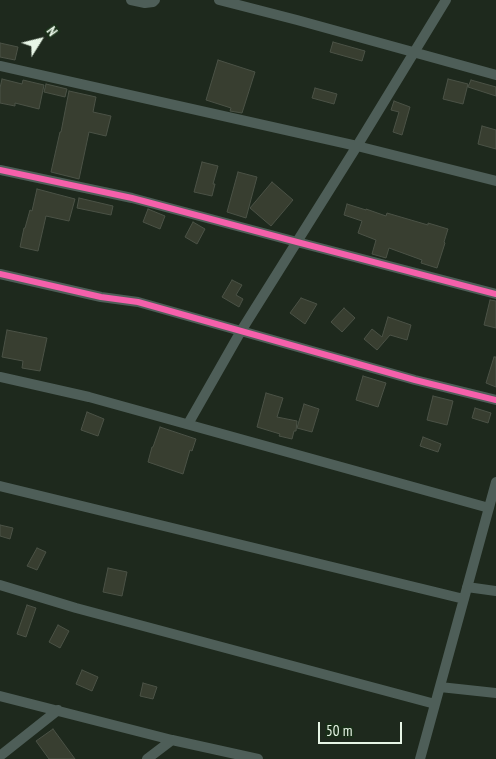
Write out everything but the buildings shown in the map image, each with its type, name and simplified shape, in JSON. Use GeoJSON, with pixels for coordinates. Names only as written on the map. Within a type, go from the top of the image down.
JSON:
{"type":"FeatureCollection","features":[{"type":"Feature","properties":{"kind":"street"},"geometry":{"type":"LineString","coordinates":[[131,0],[145,3],[155,0]]}},
{"type":"Feature","properties":{"kind":"street"},"geometry":{"type":"LineString","coordinates":[[219,0],[496,75]]}},
{"type":"Feature","properties":{"kind":"street"},"geometry":{"type":"LineString","coordinates":[[188,424],[242,331],[446,0]]}},
{"type":"Feature","properties":{"kind":"street"},"geometry":{"type":"LineString","coordinates":[[0,66],[357,146],[496,181]]}},
{"type":"Feature","properties":{"kind":"street"},"geometry":{"type":"LineString","coordinates":[[0,170],[132,198],[496,294]]}},
{"type":"Feature","properties":{"kind":"street"},"geometry":{"type":"LineString","coordinates":[[0,274],[101,297],[138,302],[414,380],[496,400]]}},
{"type":"Feature","properties":{"kind":"street"},"geometry":{"type":"LineString","coordinates":[[0,377],[90,396],[489,508]]}},
{"type":"Feature","properties":{"kind":"street"},"geometry":{"type":"LineString","coordinates":[[0,486],[464,599]]}},
{"type":"Feature","properties":{"kind":"street"},"geometry":{"type":"LineString","coordinates":[[420,759],[495,489]]}},
{"type":"Feature","properties":{"kind":"street"},"geometry":{"type":"LineString","coordinates":[[0,586],[435,704]]}},
{"type":"Feature","properties":{"kind":"street"},"geometry":{"type":"LineString","coordinates":[[467,587],[496,591]]}},
{"type":"Feature","properties":{"kind":"street"},"geometry":{"type":"LineString","coordinates":[[440,686],[496,693]]}},
{"type":"Feature","properties":{"kind":"street"},"geometry":{"type":"LineString","coordinates":[[0,696],[172,740],[258,759]]}},
{"type":"Feature","properties":{"kind":"street"},"geometry":{"type":"LineString","coordinates":[[0,756],[58,710]]}},
{"type":"Feature","properties":{"kind":"street"},"geometry":{"type":"LineString","coordinates":[[147,759],[172,740]]}},
{"type":"Feature","properties":{"kind":"cycle path"},"geometry":{"type":"LineString","coordinates":[[0,170],[132,198],[496,294]]}},
{"type":"Feature","properties":{"kind":"cycle path"},"geometry":{"type":"LineString","coordinates":[[0,274],[101,297],[138,302],[415,380],[496,400]]}}]}
